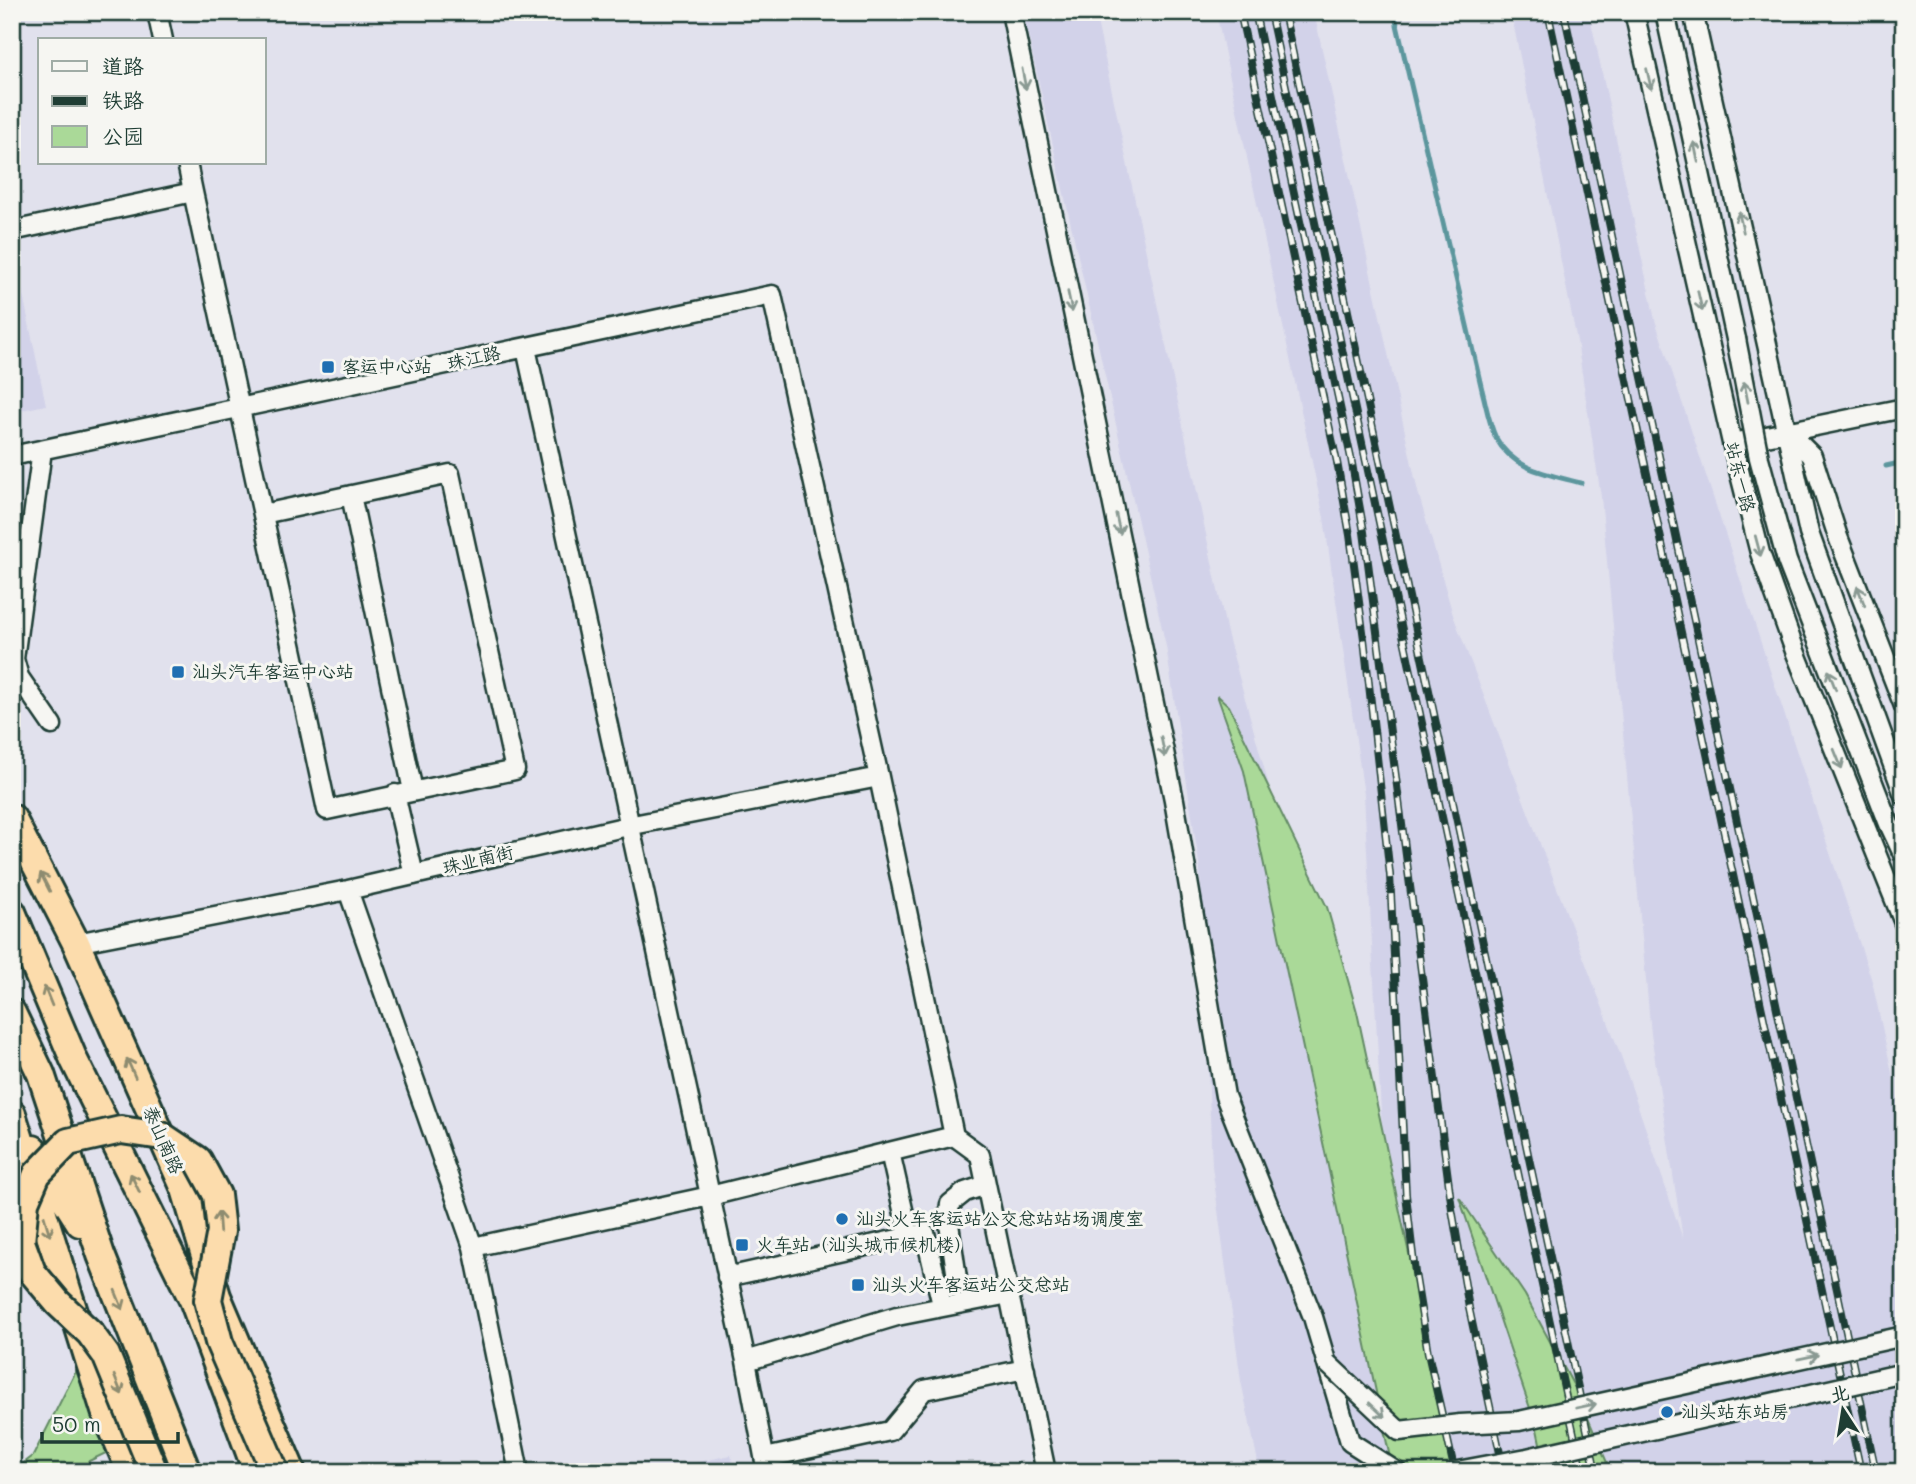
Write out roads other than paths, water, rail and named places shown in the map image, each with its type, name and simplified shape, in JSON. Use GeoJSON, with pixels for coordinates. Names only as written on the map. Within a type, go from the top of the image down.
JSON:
{"type":"FeatureCollection","features":[{"type":"Feature","properties":{"kind":"highway","name":"泰山南路"},"geometry":{"type":"LineString","coordinates":[[12,818],[76,943],[185,1189],[217,1296],[292,1472]]}},
{"type":"Feature","properties":{"kind":"highway"},"geometry":{"type":"LineString","coordinates":[[12,912],[74,1060],[194,1300],[257,1472]]}},
{"type":"Feature","properties":{"kind":"highway"},"geometry":{"type":"LineString","coordinates":[[12,1013],[41,1074],[101,1255],[187,1472]]}},
{"type":"Feature","properties":{"kind":"highway"},"geometry":{"type":"LineString","coordinates":[[13,1118],[101,1255]]}},
{"type":"Feature","properties":{"kind":"highway"},"geometry":{"type":"LineString","coordinates":[[13,1118],[106,1411],[131,1472]]}},
{"type":"Feature","properties":{"kind":"highway"},"geometry":{"type":"LineString","coordinates":[[154,1472],[106,1355],[90,1333],[58,1303],[32,1272],[21,1242],[25,1202],[37,1174],[68,1142],[121,1130],[162,1136],[198,1160],[216,1195],[221,1231],[208,1300],[219,1342],[275,1472]]}},
{"type":"Feature","properties":{"kind":"highway"},"geometry":{"type":"LineString","coordinates":[[185,1189],[194,1300]]}},
{"type":"Feature","properties":{"kind":"street"},"geometry":{"type":"LineString","coordinates":[[157,12],[163,38]]}},
{"type":"Feature","properties":{"kind":"street"},"geometry":{"type":"LineString","coordinates":[[1011,12],[1174,800],[1225,1096],[1313,1317],[1350,1442],[1397,1472]]}},
{"type":"Feature","properties":{"kind":"street","name":"站东一路"},"geometry":{"type":"LineString","coordinates":[[1634,12],[1732,443],[1760,553],[1795,651],[1904,923]]}},
{"type":"Feature","properties":{"kind":"street"},"geometry":{"type":"LineString","coordinates":[[1665,12],[1759,458],[1787,561],[1889,824],[1904,856]]}},
{"type":"Feature","properties":{"kind":"street"},"geometry":{"type":"LineString","coordinates":[[1693,12],[1809,533],[1904,795]]}},
{"type":"Feature","properties":{"kind":"street"},"geometry":{"type":"LineString","coordinates":[[187,164],[262,514],[327,810],[515,770],[450,474],[262,514]]}},
{"type":"Feature","properties":{"kind":"street"},"geometry":{"type":"LineString","coordinates":[[12,231],[193,192]]}},
{"type":"Feature","properties":{"kind":"street","name":"珠江路"},"geometry":{"type":"LineString","coordinates":[[12,457],[772,295],[879,777]]}},
{"type":"Feature","properties":{"kind":"street"},"geometry":{"type":"LineString","coordinates":[[526,348],[766,1465],[890,1431],[924,1391],[1024,1369]]}},
{"type":"Feature","properties":{"kind":"street"},"geometry":{"type":"LineString","coordinates":[[1732,443],[1904,408]]}},
{"type":"Feature","properties":{"kind":"street"},"geometry":{"type":"LineString","coordinates":[[1788,432],[1812,456],[1838,537],[1904,706]]}},
{"type":"Feature","properties":{"kind":"street"},"geometry":{"type":"LineString","coordinates":[[42,450],[14,668],[52,725]]}},
{"type":"Feature","properties":{"kind":"street"},"geometry":{"type":"LineString","coordinates":[[351,495],[404,793],[414,875]]}},
{"type":"Feature","properties":{"kind":"street"},"geometry":{"type":"LineString","coordinates":[[879,777],[954,1136],[980,1155],[1046,1472]]}},
{"type":"Feature","properties":{"kind":"street","name":"珠业南街"},"geometry":{"type":"LineString","coordinates":[[76,943],[348,890],[628,825],[879,777]]}},
{"type":"Feature","properties":{"kind":"street"},"geometry":{"type":"LineString","coordinates":[[348,890],[473,1247],[519,1472]]}},
{"type":"Feature","properties":{"kind":"street"},"geometry":{"type":"LineString","coordinates":[[473,1247],[710,1196],[954,1136]]}},
{"type":"Feature","properties":{"kind":"street"},"geometry":{"type":"LineString","coordinates":[[890,1152],[909,1236]]}},
{"type":"Feature","properties":{"kind":"street"},"geometry":{"type":"LineString","coordinates":[[958,1285],[948,1217],[950,1204],[965,1192],[986,1185]]}},
{"type":"Feature","properties":{"kind":"street"},"geometry":{"type":"LineString","coordinates":[[727,1277],[925,1233],[942,1306]]}},
{"type":"Feature","properties":{"kind":"street"},"geometry":{"type":"LineString","coordinates":[[746,1362],[897,1316],[1009,1294]]}},
{"type":"Feature","properties":{"kind":"street"},"geometry":{"type":"LineString","coordinates":[[1327,1363],[1399,1432],[1519,1420],[1904,1336]]}},
{"type":"Feature","properties":{"kind":"street"},"geometry":{"type":"LineString","coordinates":[[1452,1472],[1527,1458],[1904,1373]]}},
{"type":"Feature","properties":{"kind":"waterway"},"geometry":{"type":"LineString","coordinates":[[1394,12],[1494,433],[1503,449],[1522,464],[1581,483]]}},
{"type":"Feature","properties":{"kind":"waterway"},"geometry":{"type":"LineString","coordinates":[[1886,466],[1904,462]]}},
{"type":"Feature","properties":{"kind":"railway"},"geometry":{"type":"LineString","coordinates":[[1240,12],[1337,462],[1350,535],[1390,875],[1406,1195],[1428,1353],[1455,1472]]}},
{"type":"Feature","properties":{"kind":"railway"},"geometry":{"type":"LineString","coordinates":[[1255,12],[1351,458],[1364,532],[1452,1209],[1469,1308],[1504,1472]]}},
{"type":"Feature","properties":{"kind":"railway"},"geometry":{"type":"LineString","coordinates":[[1270,12],[1582,1472]]}},
{"type":"Feature","properties":{"kind":"railway"},"geometry":{"type":"LineString","coordinates":[[1284,12],[1596,1472]]}},
{"type":"Feature","properties":{"kind":"railway"},"geometry":{"type":"LineString","coordinates":[[1548,12],[1861,1472]]}},
{"type":"Feature","properties":{"kind":"railway"},"geometry":{"type":"LineString","coordinates":[[1564,12],[1876,1472]]}},
{"type":"Feature","properties":{"kind":"place","name":"客运中心站"},"geometry":{"type":"Point","coordinates":[328,367]}},
{"type":"Feature","properties":{"kind":"place","name":"汕头汽车客运中心站"},"geometry":{"type":"Point","coordinates":[178,672]}},
{"type":"Feature","properties":{"kind":"place","name":"汕头火车客运站公交总站站场调度室"},"geometry":{"type":"Point","coordinates":[842,1219]}},
{"type":"Feature","properties":{"kind":"place","name":"火车站（汕头城市候机楼）"},"geometry":{"type":"Point","coordinates":[742,1245]}},
{"type":"Feature","properties":{"kind":"place","name":"汕头火车客运站公交总站"},"geometry":{"type":"Point","coordinates":[858,1285]}},
{"type":"Feature","properties":{"kind":"place","name":"汕头站东站房"},"geometry":{"type":"Point","coordinates":[1667,1412]}}]}
